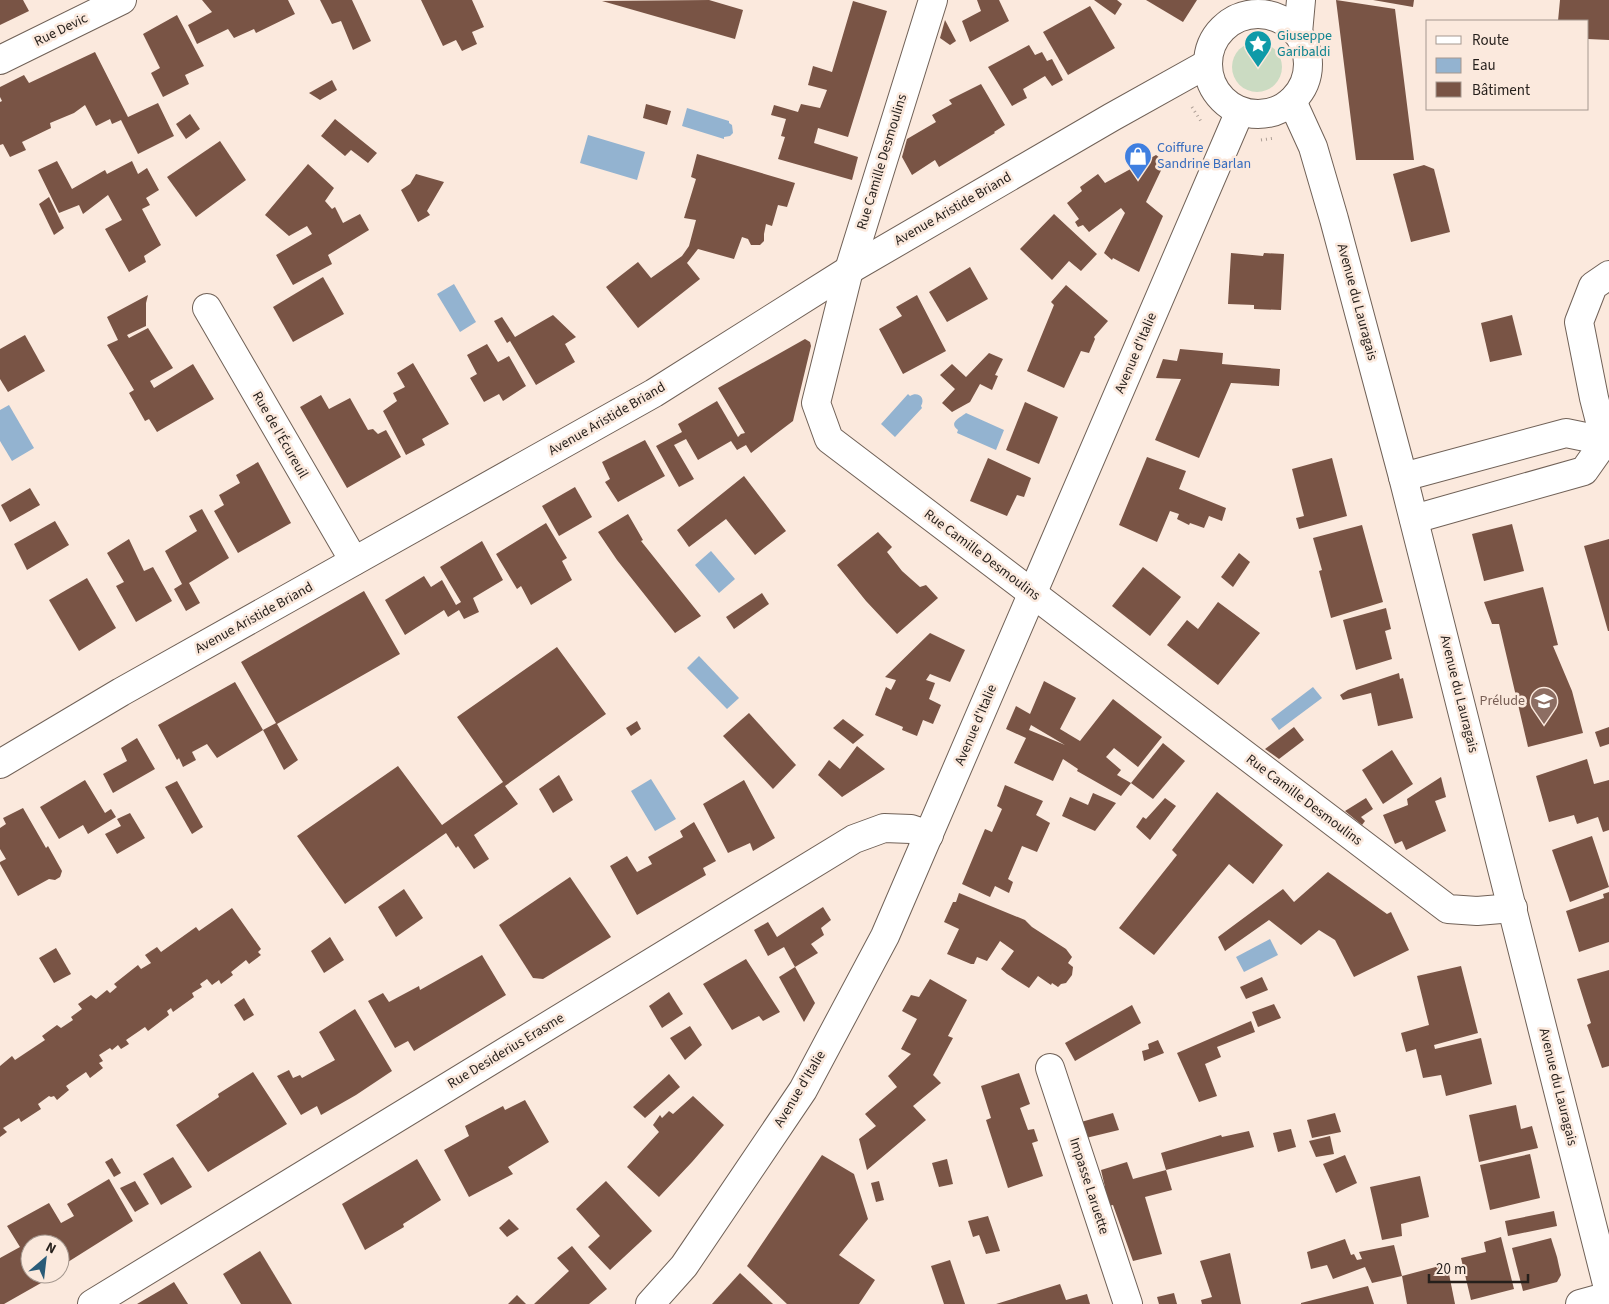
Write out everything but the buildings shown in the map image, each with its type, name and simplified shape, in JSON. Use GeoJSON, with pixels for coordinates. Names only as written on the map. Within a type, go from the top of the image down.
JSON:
{"type":"FeatureCollection","features":[{"type":"Feature","properties":{"kind":"street","name":"Rue Devic"},"geometry":{"type":"LineString","coordinates":[[0,60],[122,0]]}},
{"type":"Feature","properties":{"kind":"street","name":"Rue Camille Desmoulins"},"geometry":{"type":"LineString","coordinates":[[933,0],[849,270],[816,404],[829,439],[1448,909],[1478,911],[1512,908]]}},
{"type":"Feature","properties":{"kind":"street"},"geometry":{"type":"LineString","coordinates":[[1298,33],[1301,0]]}},
{"type":"Feature","properties":{"kind":"street"},"geometry":{"type":"LineString","coordinates":[[1243,9],[1248,15],[1276,16],[1288,23],[1298,33],[1306,46],[1309,61],[1308,76],[1302,90],[1281,110],[1268,114],[1253,114],[1240,111],[1226,103],[1216,92],[1210,78],[1209,52],[1216,36],[1243,9]]}},
{"type":"Feature","properties":{"kind":"street","name":"Avenue Aristide Briand"},"geometry":{"type":"LineString","coordinates":[[0,764],[130,688],[654,393],[849,270],[1103,122],[1208,64]]}},
{"type":"Feature","properties":{"kind":"street","name":"Avenue du Lauragais"},"geometry":{"type":"LineString","coordinates":[[1292,101],[1313,148],[1334,219],[1403,477],[1609,1292]]}},
{"type":"Feature","properties":{"kind":"street","name":"Avenue d'Italie"},"geometry":{"type":"LineString","coordinates":[[650,1304],[684,1266],[802,1090],[885,936],[1240,111]]}},
{"type":"Feature","properties":{"kind":"street"},"geometry":{"type":"LineString","coordinates":[[1414,519],[1584,471],[1605,441],[1594,398],[1579,322],[1593,286],[1609,275]]}},
{"type":"Feature","properties":{"kind":"street","name":"Rue de l'Écureuil"},"geometry":{"type":"LineString","coordinates":[[207,308],[354,561]]}},
{"type":"Feature","properties":{"kind":"street"},"geometry":{"type":"LineString","coordinates":[[1403,477],[1566,433],[1605,441]]}},
{"type":"Feature","properties":{"kind":"street","name":"Rue Desiderius Erasme"},"geometry":{"type":"LineString","coordinates":[[92,1304],[854,839],[884,828],[911,830],[929,835]]}},
{"type":"Feature","properties":{"kind":"street","name":"Impasse Laruette"},"geometry":{"type":"LineString","coordinates":[[1050,1068],[1128,1304]]}},
{"type":"Feature","properties":{"kind":"street"},"geometry":{"type":"LineString","coordinates":[[1580,1304],[1609,1296]]}},
{"type":"Feature","properties":{"kind":"path"},"geometry":{"type":"LineString","coordinates":[[1187,100],[1207,129]]}},
{"type":"Feature","properties":{"kind":"path"},"geometry":{"type":"LineString","coordinates":[[1257,141],[1267,139],[1281,140]]}},
{"type":"Feature","properties":{"kind":"green space"},"geometry":{"type":"Polygon","coordinates":[[[1252,42],[1262,42],[1275,49],[1282,62],[1282,72],[1275,85],[1262,92],[1252,92],[1243,88],[1236,81],[1232,72],[1232,62],[1236,53],[1243,46],[1252,42]]]}},
{"type":"Feature","properties":{"kind":"water"},"geometry":{"type":"Polygon","coordinates":[[[687,108],[729,121],[732,125],[733,133],[730,136],[724,137],[724,139],[682,126],[687,108]]]}},
{"type":"Feature","properties":{"kind":"water"},"geometry":{"type":"Polygon","coordinates":[[[588,135],[645,152],[637,180],[580,163],[588,135]]]}},
{"type":"Feature","properties":{"kind":"water"},"geometry":{"type":"Polygon","coordinates":[[[454,284],[476,322],[460,332],[437,294],[454,284]]]}},
{"type":"Feature","properties":{"kind":"water"},"geometry":{"type":"Polygon","coordinates":[[[908,394],[910,396],[916,394],[922,398],[922,408],[895,437],[881,424],[908,394]]]}},
{"type":"Feature","properties":{"kind":"water"},"geometry":{"type":"Polygon","coordinates":[[[9,405],[34,448],[12,461],[0,441],[0,410],[9,405]]]}},
{"type":"Feature","properties":{"kind":"water"},"geometry":{"type":"Polygon","coordinates":[[[966,413],[1004,430],[996,450],[957,433],[958,430],[954,425],[955,422],[966,413]]]}},
{"type":"Feature","properties":{"kind":"water"},"geometry":{"type":"Polygon","coordinates":[[[711,551],[735,579],[719,593],[695,565],[711,551]]]}},
{"type":"Feature","properties":{"kind":"water"},"geometry":{"type":"Polygon","coordinates":[[[699,656],[739,698],[727,709],[687,668],[699,656]]]}},
{"type":"Feature","properties":{"kind":"water"},"geometry":{"type":"Polygon","coordinates":[[[1313,687],[1322,698],[1279,730],[1271,719],[1313,687]]]}},
{"type":"Feature","properties":{"kind":"water"},"geometry":{"type":"Polygon","coordinates":[[[651,779],[676,819],[655,831],[631,791],[651,779]]]}},
{"type":"Feature","properties":{"kind":"water"},"geometry":{"type":"Polygon","coordinates":[[[1270,939],[1278,955],[1244,972],[1236,957],[1270,939]]]}},
{"type":"Feature","properties":{"kind":"place","name":"Giuseppe Garibaldi"},"geometry":{"type":"Point","coordinates":[1258,68]}},
{"type":"Feature","properties":{"kind":"place","name":"Coiffure Sandrine Barlan"},"geometry":{"type":"Point","coordinates":[1138,180]}},
{"type":"Feature","properties":{"kind":"place","name":"Prélude"},"geometry":{"type":"Point","coordinates":[1544,725]}}]}
